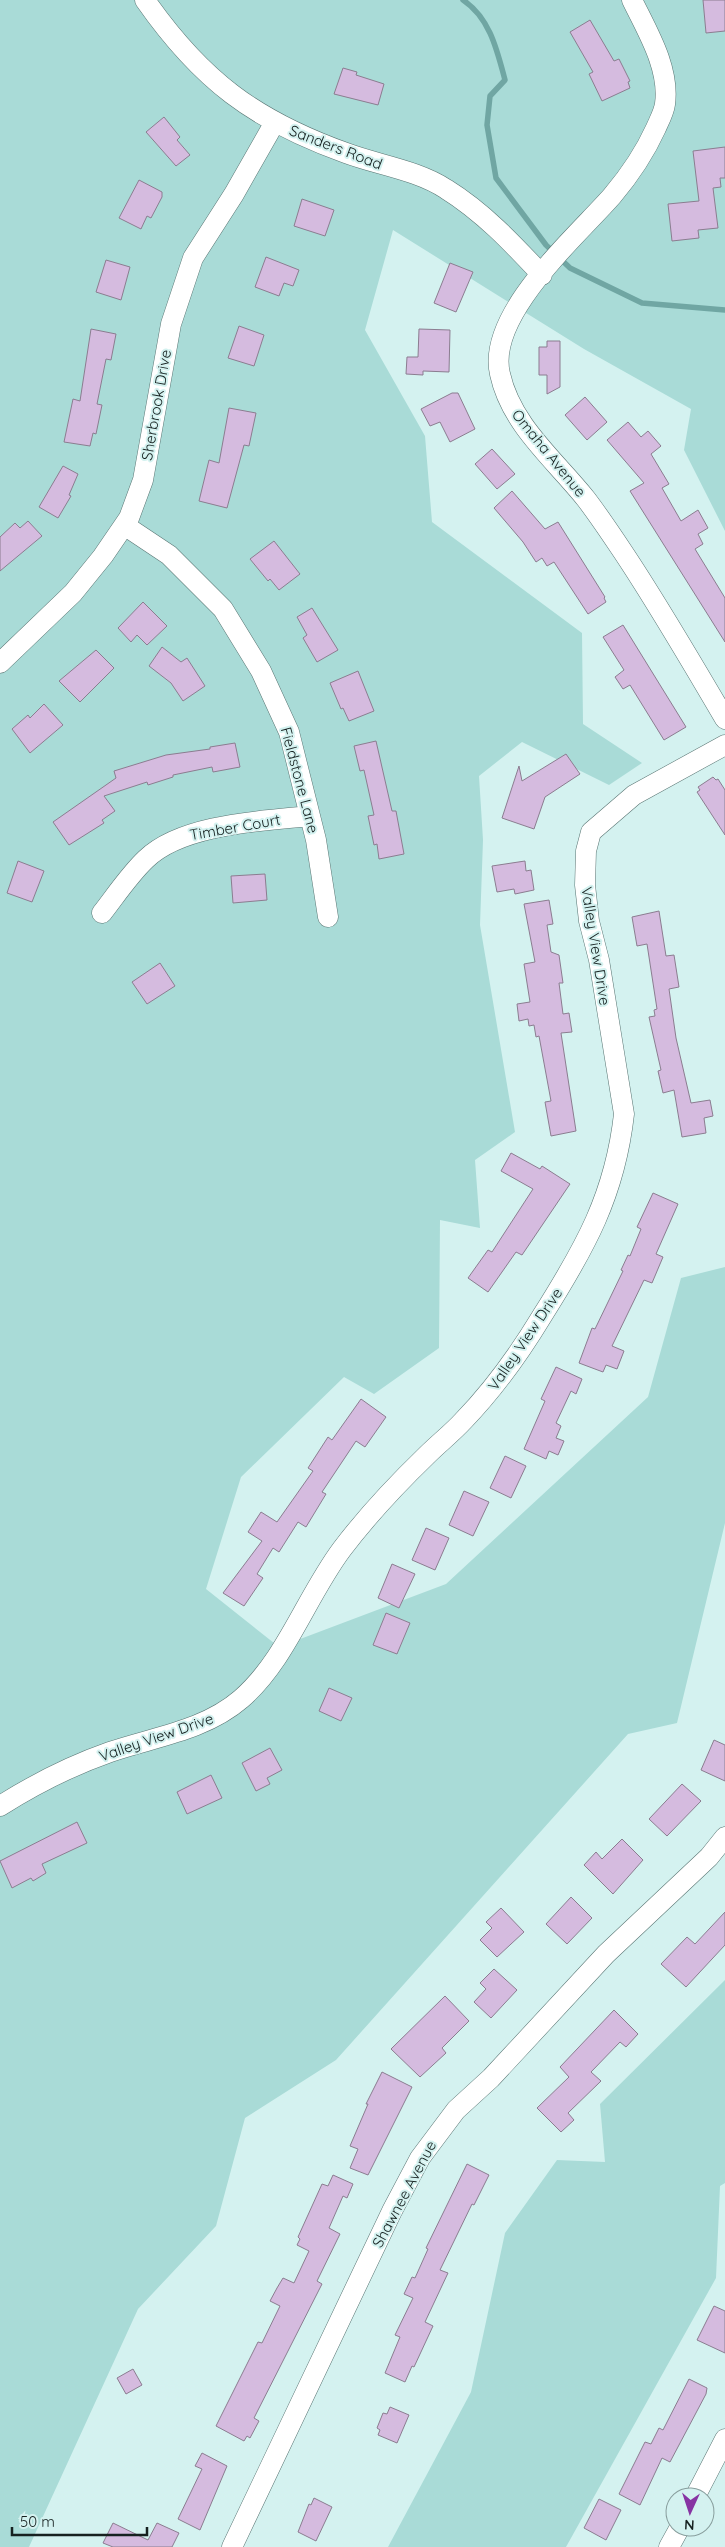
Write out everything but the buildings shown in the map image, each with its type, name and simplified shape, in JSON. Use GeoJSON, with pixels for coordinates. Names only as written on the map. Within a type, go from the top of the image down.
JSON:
{"type":"FeatureCollection","features":[{"type":"Feature","properties":{"kind":"street","name":"Sanders Road"},"geometry":{"type":"LineString","coordinates":[[145,0],[191,60],[252,110],[346,153],[420,177],[445,188],[497,227],[545,270]]}},
{"type":"Feature","properties":{"kind":"street","name":"Omaha Avenue"},"geometry":{"type":"LineString","coordinates":[[632,0],[655,48],[664,78],[665,105],[648,147],[614,194],[515,306],[501,340],[499,372],[511,406],[536,440],[586,500],[623,552],[725,719]]}},
{"type":"Feature","properties":{"kind":"street","name":"Sherbrook Drive"},"geometry":{"type":"LineString","coordinates":[[0,663],[73,593],[103,556],[129,518],[143,480],[171,324],[193,258],[234,194],[276,122]]}},
{"type":"Feature","properties":{"kind":"street","name":"Fieldstone Lane"},"geometry":{"type":"LineString","coordinates":[[124,525],[169,555],[223,609],[261,671],[289,732],[310,816],[328,917]]}},
{"type":"Feature","properties":{"kind":"street","name":"Valley View Drive"},"geometry":{"type":"LineString","coordinates":[[0,1806],[38,1782],[110,1752],[190,1728],[218,1715],[241,1699],[264,1674],[342,1549],[397,1486],[490,1392],[515,1359],[579,1259],[594,1228],[607,1198],[621,1137],[624,1114],[586,894],[586,851],[591,832],[634,795],[725,745]]}},
{"type":"Feature","properties":{"kind":"street","name":"Timber Court"},"geometry":{"type":"LineString","coordinates":[[102,913],[146,858],[186,834],[228,825],[310,816]]}},
{"type":"Feature","properties":{"kind":"street","name":"Shawnee Avenue"},"geometry":{"type":"LineString","coordinates":[[232,2547],[392,2211],[426,2150],[456,2110],[491,2078],[606,1954],[709,1857],[725,1837]]}},
{"type":"Feature","properties":{"kind":"street"},"geometry":{"type":"LineString","coordinates":[[700,2487],[725,2439]]}},
{"type":"Feature","properties":{"kind":"shaded area"},"geometry":{"type":"Polygon","coordinates":[[[0,0],[725,0],[725,531],[684,450],[691,409],[584,349],[393,230],[365,330],[425,436],[432,522],[582,633],[583,724],[642,763],[609,785],[522,742],[479,776],[483,840],[480,925],[515,1132],[475,1160],[480,1228],[440,1220],[439,1348],[374,1394],[344,1377],[241,1477],[206,1589],[279,1647],[446,1584],[648,1397],[681,1278],[725,1267],[725,1523],[677,1723],[628,1734],[336,2060],[245,2118],[216,2226],[138,2309],[29,2547],[0,2547],[0,0]]]}},
{"type":"Feature","properties":{"kind":"shaded area"},"geometry":{"type":"Polygon","coordinates":[[[725,1980],[725,2183],[720,2186],[716,2278],[566,2547],[388,2547],[471,2392],[505,2233],[557,2160],[605,2162],[600,2104],[725,1980]]]}},
{"type":"Feature","properties":{"kind":"waterway"},"geometry":{"type":"LineString","coordinates":[[463,0],[472,7],[486,25],[495,46],[505,80],[490,96],[487,125],[496,178],[546,245],[570,268],[642,303],[725,310]]}}]}
